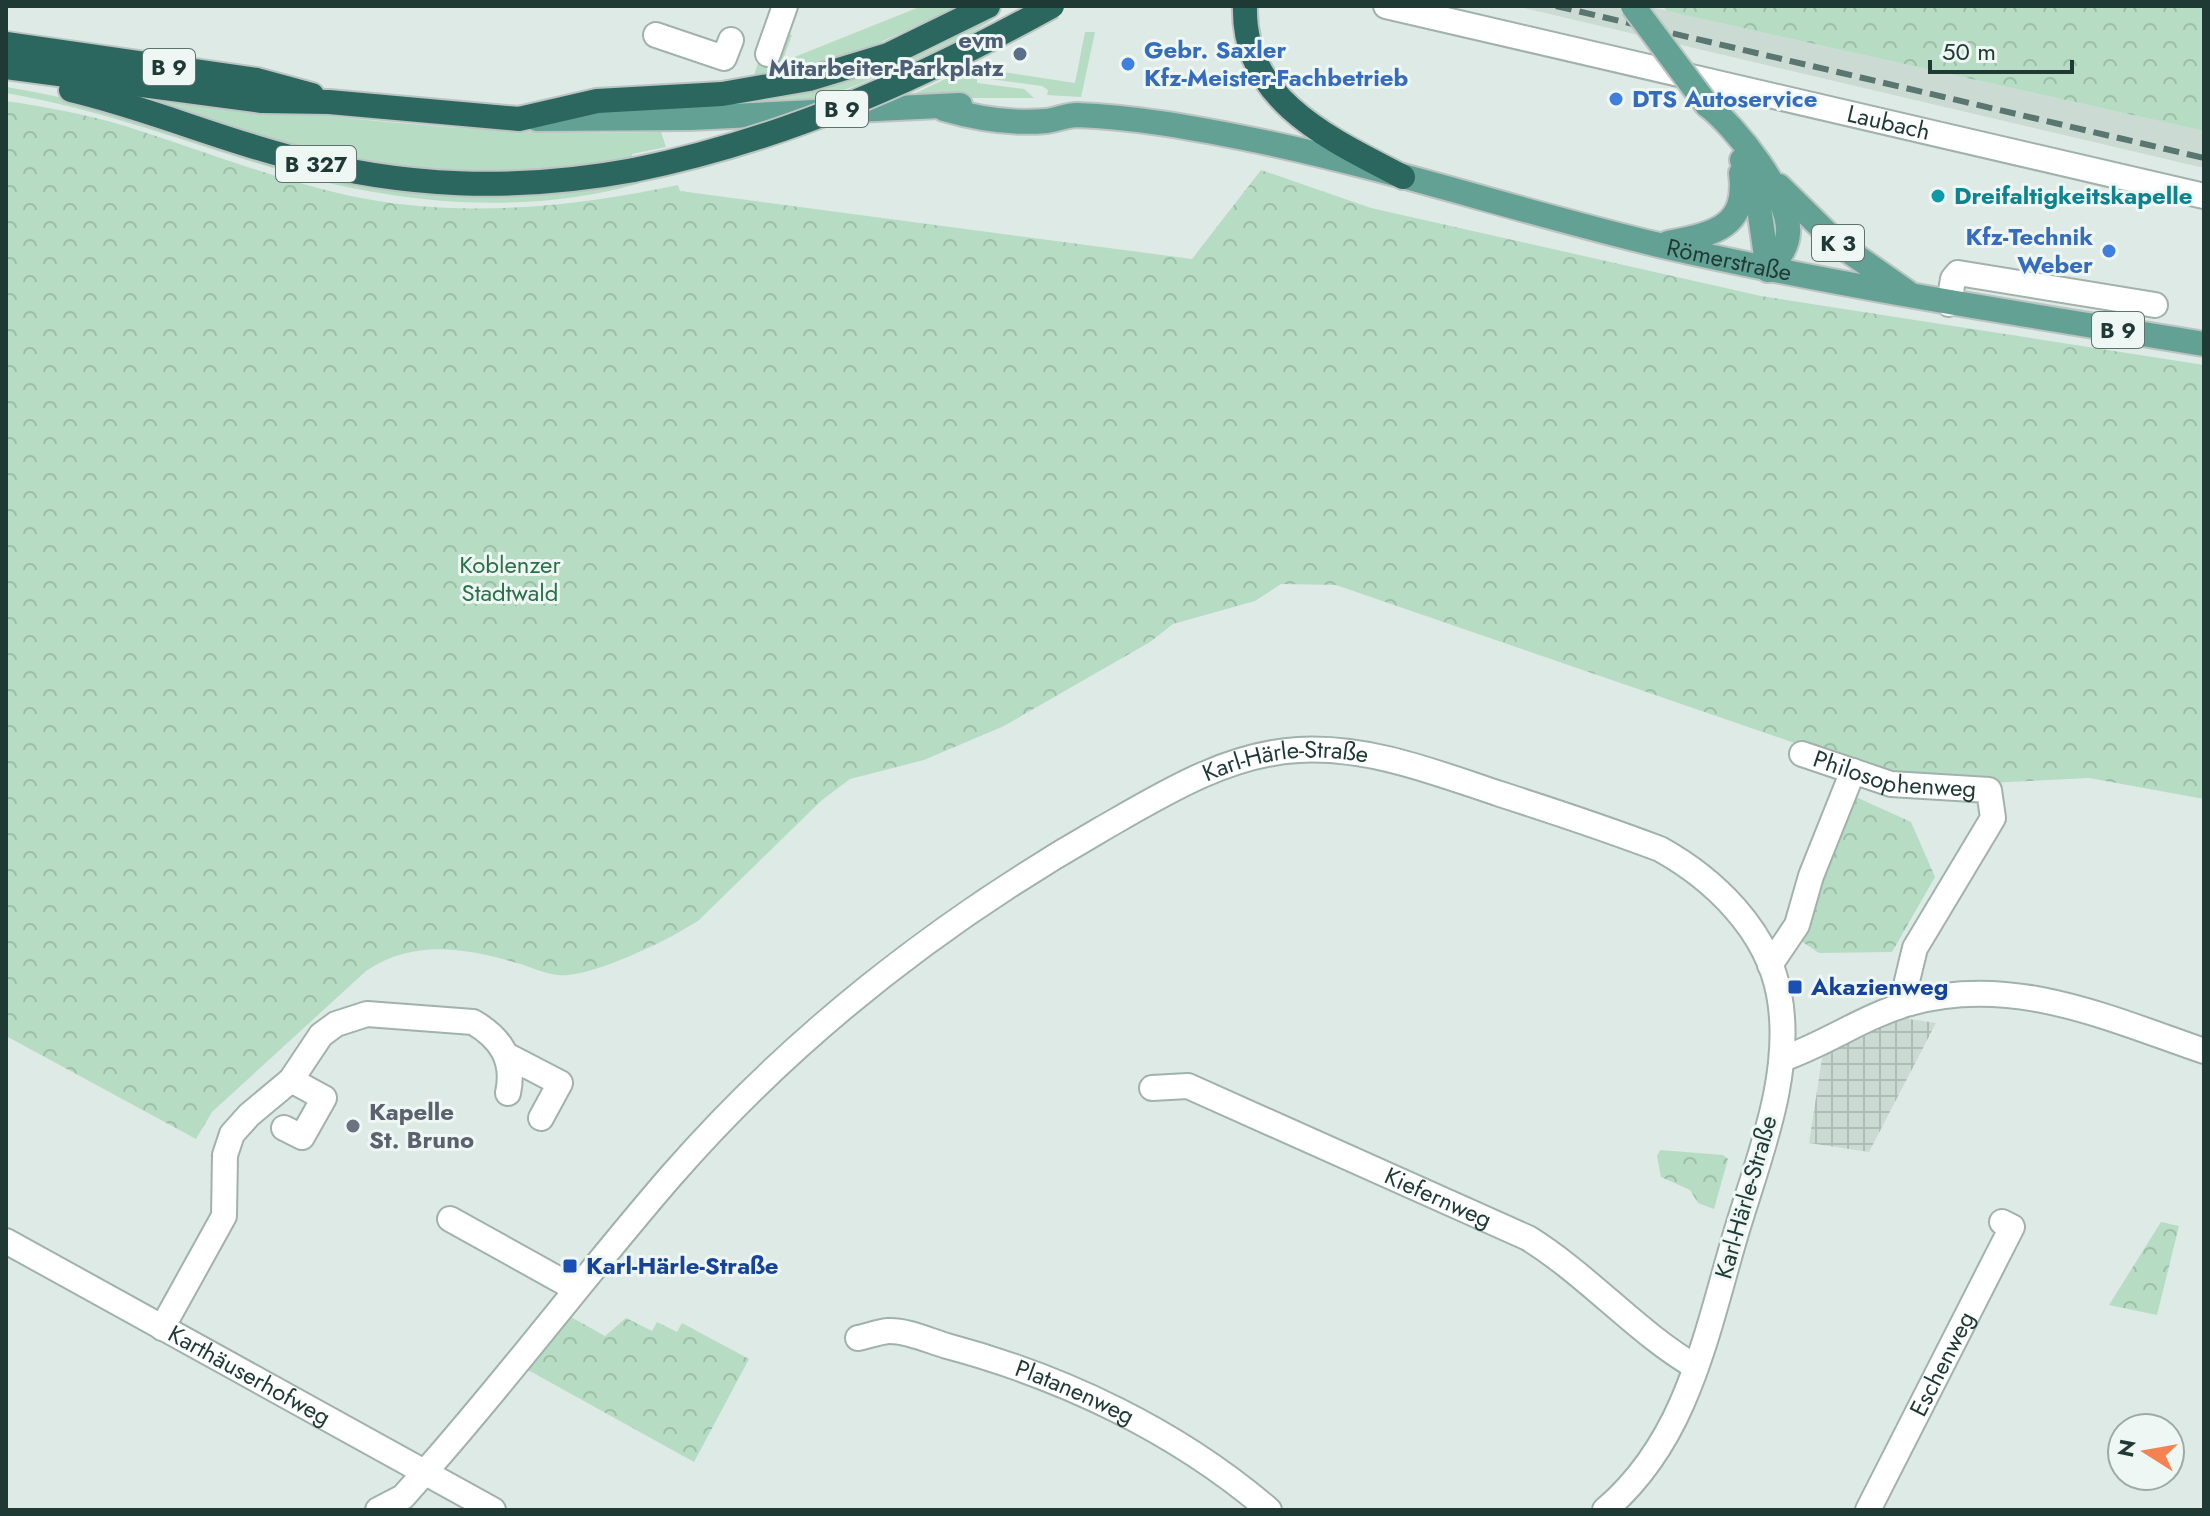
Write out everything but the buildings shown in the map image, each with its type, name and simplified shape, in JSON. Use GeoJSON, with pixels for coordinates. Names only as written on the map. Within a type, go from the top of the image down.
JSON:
{"type":"FeatureCollection","features":[{"type":"Feature","properties":{"kind":"highway"},"geometry":{"type":"LineString","coordinates":[[519,119],[597,101],[722,94],[809,79],[888,55],[988,6]]}},
{"type":"Feature","properties":{"kind":"highway","name":"B 327"},"geometry":{"type":"LineString","coordinates":[[6,78],[104,98],[282,155],[391,179],[450,185],[540,184],[634,170],[798,125],[947,63],[1052,6]]}},
{"type":"Feature","properties":{"kind":"highway"},"geometry":{"type":"LineString","coordinates":[[1245,6],[1252,51],[1261,72],[1284,104],[1315,129],[1403,177]]}},
{"type":"Feature","properties":{"kind":"highway","name":"B 9"},"geometry":{"type":"LineString","coordinates":[[6,44],[257,80],[294,88],[329,102]]}},
{"type":"Feature","properties":{"kind":"highway","name":"B 9"},"geometry":{"type":"LineString","coordinates":[[6,67],[262,101],[329,102],[519,119]]}},
{"type":"Feature","properties":{"kind":"main road","name":"K 3"},"geometry":{"type":"LineString","coordinates":[[1633,6],[1707,105],[1739,154],[1757,194],[1768,270]]}},
{"type":"Feature","properties":{"kind":"main road","name":"K 3"},"geometry":{"type":"LineString","coordinates":[[1707,105],[1724,119],[1769,179],[1784,206],[1789,229],[1785,247],[1768,270]]}},
{"type":"Feature","properties":{"kind":"main road","name":"B 9"},"geometry":{"type":"LineString","coordinates":[[519,119],[690,118],[859,108],[944,109],[980,117],[1038,121],[1067,115],[1201,129],[1403,177]]}},
{"type":"Feature","properties":{"kind":"main road","name":"K 3"},"geometry":{"type":"LineString","coordinates":[[1659,245],[1708,234],[1732,220],[1743,194],[1739,154]]}},
{"type":"Feature","properties":{"kind":"main road","name":"Römerstraße"},"geometry":{"type":"LineString","coordinates":[[1403,177],[1659,245],[1768,270],[1949,304],[2204,344]]}},
{"type":"Feature","properties":{"kind":"main road","name":"K 3"},"geometry":{"type":"LineString","coordinates":[[1769,179],[1789,194],[1837,243],[1916,298]]}},
{"type":"Feature","properties":{"kind":"street"},"geometry":{"type":"LineString","coordinates":[[768,54],[785,6]]}},
{"type":"Feature","properties":{"kind":"street","name":"Laubach"},"geometry":{"type":"LineString","coordinates":[[1386,6],[2204,196]]}},
{"type":"Feature","properties":{"kind":"street"},"geometry":{"type":"LineString","coordinates":[[656,35],[724,58],[731,40]]}},
{"type":"Feature","properties":{"kind":"street"},"geometry":{"type":"LineString","coordinates":[[1949,304],[1953,279],[1958,273],[2155,305]]}},
{"type":"Feature","properties":{"kind":"street"},"geometry":{"type":"LineString","coordinates":[[2033,317],[2037,286]]}},
{"type":"Feature","properties":{"kind":"street","name":"Karl-Härle-Straße"},"geometry":{"type":"LineString","coordinates":[[378,1510],[403,1497],[710,1134],[793,1051],[890,969],[1036,866],[1215,768],[1257,756],[1297,750],[1346,750],[1394,759],[1660,849],[1688,865],[1730,903],[1770,965],[1783,1020],[1782,1059],[1771,1110],[1696,1367],[1661,1445],[1621,1506]]}},
{"type":"Feature","properties":{"kind":"street","name":"Philosophenweg"},"geometry":{"type":"LineString","coordinates":[[1802,754],[1891,784],[1989,790],[1993,818],[1915,948],[1907,981],[1910,1003]]}},
{"type":"Feature","properties":{"kind":"street"},"geometry":{"type":"LineString","coordinates":[[1770,965],[1797,925],[1811,876],[1853,771]]}},
{"type":"Feature","properties":{"kind":"street"},"geometry":{"type":"LineString","coordinates":[[1782,1059],[1910,1003],[1974,993],[2033,996],[2204,1051]]}},
{"type":"Feature","properties":{"kind":"street"},"geometry":{"type":"LineString","coordinates":[[162,1328],[224,1216],[225,1155],[232,1134],[249,1115],[291,1080],[321,1035],[336,1024],[367,1014],[473,1022],[496,1038],[506,1055],[511,1067],[508,1093]]}},
{"type":"Feature","properties":{"kind":"street"},"geometry":{"type":"LineString","coordinates":[[506,1055],[560,1083],[541,1118]]}},
{"type":"Feature","properties":{"kind":"street"},"geometry":{"type":"LineString","coordinates":[[284,1128],[302,1137],[324,1098],[291,1080]]}},
{"type":"Feature","properties":{"kind":"street","name":"Kiefernweg"},"geometry":{"type":"LineString","coordinates":[[1152,1088],[1188,1086],[1528,1238],[1568,1263],[1674,1354],[1696,1367]]}},
{"type":"Feature","properties":{"kind":"street"},"geometry":{"type":"LineString","coordinates":[[450,1219],[576,1289]]}},
{"type":"Feature","properties":{"kind":"street","name":"Eschenweg"},"geometry":{"type":"LineString","coordinates":[[1868,1510],[2012,1227],[2002,1222]]}},
{"type":"Feature","properties":{"kind":"street","name":"Karthäuserhofweg"},"geometry":{"type":"LineString","coordinates":[[6,1241],[493,1510]]}},
{"type":"Feature","properties":{"kind":"street","name":"Platanenweg"},"geometry":{"type":"LineString","coordinates":[[858,1338],[890,1331],[1003,1361],[1050,1379],[1140,1422],[1217,1470],[1269,1510]]}},
{"type":"Feature","properties":{"kind":"shaded area"},"geometry":{"type":"Polygon","coordinates":[[[1515,6],[1646,6],[2204,131],[2204,168],[1515,6]]]}},
{"type":"Feature","properties":{"kind":"shaded area"},"geometry":{"type":"Polygon","coordinates":[[[1896,1017],[1936,1023],[1869,1152],[1809,1143],[1823,1052],[1896,1017]]]}},
{"type":"Feature","properties":{"kind":"green space"},"geometry":{"type":"Polygon","coordinates":[[[922,6],[959,6],[857,53],[753,78],[759,60],[777,66],[789,34],[792,35],[782,62],[922,6]]]}},
{"type":"Feature","properties":{"kind":"green space"},"geometry":{"type":"Polygon","coordinates":[[[1663,6],[2204,6],[2204,131],[1667,11],[1663,6]]]}},
{"type":"Feature","properties":{"kind":"green space"},"geometry":{"type":"Polygon","coordinates":[[[997,15],[942,47],[830,95],[799,103],[747,105],[747,100],[873,72],[931,50],[997,15]]]}},
{"type":"Feature","properties":{"kind":"green space"},"geometry":{"type":"Polygon","coordinates":[[[1085,32],[1095,32],[1081,97],[1047,95],[1048,90],[1042,86],[983,78],[983,69],[1075,83],[1085,32]]]}},
{"type":"Feature","properties":{"kind":"green space"},"geometry":{"type":"Polygon","coordinates":[[[971,67],[977,68],[977,83],[1024,89],[1034,98],[905,98],[971,67]]]}},
{"type":"Feature","properties":{"kind":"green space"},"geometry":{"type":"Polygon","coordinates":[[[6,87],[98,107],[370,186],[469,195],[636,180],[637,184],[593,194],[501,203],[409,197],[319,181],[108,117],[6,93],[6,87]]]}},
{"type":"Feature","properties":{"kind":"green space"},"geometry":{"type":"Polygon","coordinates":[[[137,92],[398,123],[529,132],[661,132],[666,147],[632,154],[633,160],[514,172],[455,174],[395,169],[297,147],[136,96],[137,92]]]}},
{"type":"Feature","properties":{"kind":"green space","name":"Koblenzer Stadtwald"},"geometry":{"type":"Polygon","coordinates":[[[6,101],[110,122],[290,180],[387,202],[429,207],[512,208],[596,200],[678,185],[680,191],[1192,259],[1261,170],[1371,208],[1761,296],[2204,365],[2204,799],[2089,778],[1989,783],[1893,777],[1336,585],[1281,584],[1255,601],[1173,624],[1150,642],[1004,726],[924,760],[850,779],[822,800],[699,920],[631,956],[572,975],[548,973],[478,953],[440,949],[402,954],[384,961],[366,971],[212,1112],[196,1139],[6,1036],[6,101]]]}},
{"type":"Feature","properties":{"kind":"green space"},"geometry":{"type":"Polygon","coordinates":[[[1847,793],[1911,822],[1935,877],[1892,952],[1819,953],[1798,939],[1847,793]]]}},
{"type":"Feature","properties":{"kind":"green space"},"geometry":{"type":"Polygon","coordinates":[[[1660,1150],[1723,1155],[1728,1159],[1714,1209],[1698,1203],[1690,1190],[1661,1177],[1657,1156],[1660,1150]]]}},
{"type":"Feature","properties":{"kind":"green space"},"geometry":{"type":"Polygon","coordinates":[[[2161,1222],[2179,1226],[2157,1315],[2109,1305],[2161,1222]]]}},
{"type":"Feature","properties":{"kind":"green space"},"geometry":{"type":"Polygon","coordinates":[[[571,1317],[605,1336],[626,1318],[652,1331],[657,1322],[677,1332],[682,1323],[749,1359],[694,1462],[528,1370],[571,1317]]]}},
{"type":"Feature","properties":{"kind":"railway"},"geometry":{"type":"LineString","coordinates":[[1556,6],[2204,158]]}},
{"type":"Feature","properties":{"kind":"place","name":"evm Mitarbeiter-Parkplatz"},"geometry":{"type":"Point","coordinates":[1020,54]}},
{"type":"Feature","properties":{"kind":"place","name":"Gebr. Saxler Kfz-Meister-Fachbetrieb"},"geometry":{"type":"Point","coordinates":[1128,64]}},
{"type":"Feature","properties":{"kind":"place","name":"DTS Autoservice"},"geometry":{"type":"Point","coordinates":[1616,99]}},
{"type":"Feature","properties":{"kind":"place","name":"Dreifaltigkeitskapelle"},"geometry":{"type":"Point","coordinates":[1938,196]}},
{"type":"Feature","properties":{"kind":"place","name":"Kfz-Technik Weber"},"geometry":{"type":"Point","coordinates":[2109,251]}},
{"type":"Feature","properties":{"kind":"place","name":"Akazienweg"},"geometry":{"type":"Point","coordinates":[1795,987]}},
{"type":"Feature","properties":{"kind":"place","name":"Kapelle St. Bruno"},"geometry":{"type":"Point","coordinates":[353,1126]}},
{"type":"Feature","properties":{"kind":"place","name":"Karl-Härle-Straße"},"geometry":{"type":"Point","coordinates":[570,1266]}}]}
